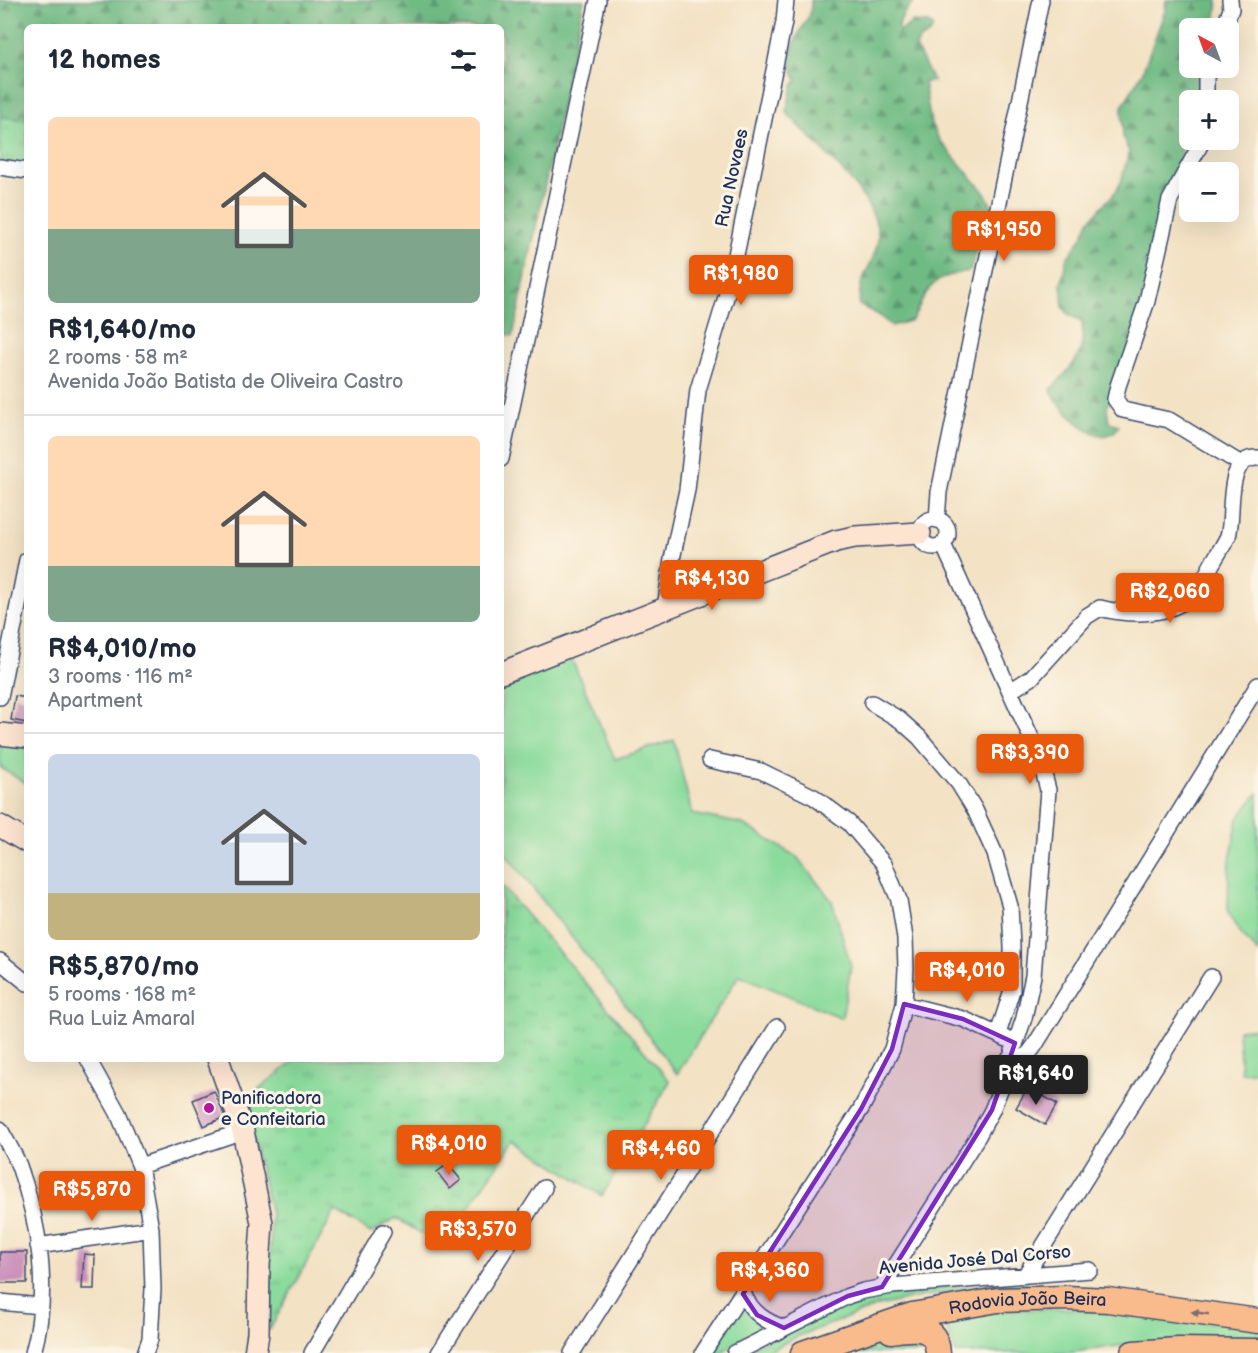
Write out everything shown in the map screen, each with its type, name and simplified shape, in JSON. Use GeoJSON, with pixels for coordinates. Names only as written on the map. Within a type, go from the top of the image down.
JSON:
{"type":"FeatureCollection","features":[{"type":"Feature","properties":{"kind":"main road","name":"Rodovia João Beira"},"geometry":{"type":"LineString","coordinates":[[803,1353],[912,1315],[998,1300],[1066,1298],[1108,1300],[1258,1321]]}},
{"type":"Feature","properties":{"kind":"main road"},"geometry":{"type":"LineString","coordinates":[[842,1338],[916,1328],[933,1335],[938,1344],[938,1353]]}},
{"type":"Feature","properties":{"kind":"main road"},"geometry":{"type":"LineString","coordinates":[[1133,1353],[1178,1350],[1258,1351]]}},
{"type":"Feature","properties":{"kind":"street"},"geometry":{"type":"LineString","coordinates":[[504,445],[598,0]]}},
{"type":"Feature","properties":{"kind":"street","name":"Rua Novaes"},"geometry":{"type":"LineString","coordinates":[[665,609],[672,559],[687,490],[698,390],[730,284],[784,22],[786,0]]}},
{"type":"Feature","properties":{"kind":"street"},"geometry":{"type":"LineString","coordinates":[[937,520],[939,492],[1041,0]]}},
{"type":"Feature","properties":{"kind":"street"},"geometry":{"type":"LineString","coordinates":[[1228,18],[1231,9],[1230,0]]}},
{"type":"Feature","properties":{"kind":"street"},"geometry":{"type":"LineString","coordinates":[[1199,150],[1170,200],[1147,301],[1115,399],[1123,410],[1169,420],[1241,464]]}},
{"type":"Feature","properties":{"kind":"street"},"geometry":{"type":"LineString","coordinates":[[0,167],[24,171]]}},
{"type":"Feature","properties":{"kind":"street"},"geometry":{"type":"LineString","coordinates":[[1010,691],[1031,678],[1088,616],[1100,608],[1131,613],[1155,612],[1178,605],[1196,592],[1228,535],[1233,482],[1241,464],[1258,458]]}},
{"type":"Feature","properties":{"kind":"street"},"geometry":{"type":"LineString","coordinates":[[932,519],[937,520],[943,522],[948,533],[943,544],[933,548],[924,543],[920,533],[923,524],[932,519]]}},
{"type":"Feature","properties":{"kind":"street"},"geometry":{"type":"LineString","coordinates":[[504,672],[836,541],[855,537],[920,533]]}},
{"type":"Feature","properties":{"kind":"street"},"geometry":{"type":"LineString","coordinates":[[882,1287],[978,1136],[992,1110],[1024,1018],[1033,976],[1047,820],[1048,790],[1039,755],[943,544]]}},
{"type":"Feature","properties":{"kind":"street"},"geometry":{"type":"LineString","coordinates":[[0,697],[24,575]]}},
{"type":"Feature","properties":{"kind":"street"},"geometry":{"type":"LineString","coordinates":[[1009,1059],[1017,1061],[1024,1058],[1035,1046],[1258,685]]}},
{"type":"Feature","properties":{"kind":"street"},"geometry":{"type":"LineString","coordinates":[[872,703],[900,720],[919,737],[960,784],[995,854],[1010,906],[1012,947],[1012,990],[998,1034]]}},
{"type":"Feature","properties":{"kind":"street"},"geometry":{"type":"LineString","coordinates":[[0,735],[24,737]]}},
{"type":"Feature","properties":{"kind":"street"},"geometry":{"type":"LineString","coordinates":[[703,1353],[861,1109],[892,1049],[904,1004],[905,938],[898,900],[884,864],[849,823],[814,797],[761,771],[710,760]]}},
{"type":"Feature","properties":{"kind":"street"},"geometry":{"type":"LineString","coordinates":[[0,826],[24,840]]}},
{"type":"Feature","properties":{"kind":"street"},"geometry":{"type":"LineString","coordinates":[[0,962],[24,981]]}},
{"type":"Feature","properties":{"kind":"street"},"geometry":{"type":"LineString","coordinates":[[1026,1274],[1211,977]]}},
{"type":"Feature","properties":{"kind":"street"},"geometry":{"type":"LineString","coordinates":[[904,1004],[963,1019],[1015,1043]]}},
{"type":"Feature","properties":{"kind":"street"},"geometry":{"type":"LineString","coordinates":[[572,1353],[777,1027]]}},
{"type":"Feature","properties":{"kind":"street"},"geometry":{"type":"LineString","coordinates":[[90,1062],[118,1113],[140,1166],[151,1230],[153,1288],[150,1339],[145,1353]]}},
{"type":"Feature","properties":{"kind":"street"},"geometry":{"type":"LineString","coordinates":[[219,1062],[243,1131],[262,1223],[261,1349]]}},
{"type":"Feature","properties":{"kind":"street"},"geometry":{"type":"LineString","coordinates":[[0,1129],[18,1164],[35,1218],[42,1287],[38,1336],[33,1353]]}},
{"type":"Feature","properties":{"kind":"street"},"geometry":{"type":"LineString","coordinates":[[140,1166],[243,1131]]}},
{"type":"Feature","properties":{"kind":"street"},"geometry":{"type":"LineString","coordinates":[[440,1353],[544,1188]]}},
{"type":"Feature","properties":{"kind":"street"},"geometry":{"type":"LineString","coordinates":[[38,1246],[151,1230]]}},
{"type":"Feature","properties":{"kind":"street"},"geometry":{"type":"LineString","coordinates":[[312,1353],[383,1232]]}},
{"type":"Feature","properties":{"kind":"street","name":"Avenida José Dal Corso"},"geometry":{"type":"LineString","coordinates":[[735,1353],[848,1296],[882,1287],[1090,1270]]}},
{"type":"Feature","properties":{"kind":"street"},"geometry":{"type":"LineString","coordinates":[[743,1294],[750,1307],[758,1315],[784,1328]]}},
{"type":"Feature","properties":{"kind":"street"},"geometry":{"type":"LineString","coordinates":[[0,1302],[40,1306]]}},
{"type":"Feature","properties":{"kind":"highlighted area"},"geometry":{"type":"Polygon","coordinates":[[[904,1004],[963,1019],[1015,1043],[992,1110],[882,1287],[848,1296],[784,1328],[757,1315],[743,1294],[861,1109],[892,1049],[904,1004]]]}},
{"type":"Feature","properties":{"kind":"green space"},"geometry":{"type":"Polygon","coordinates":[[[0,0],[584,0],[513,336],[504,334],[504,24],[24,24],[24,168],[0,165],[0,0]]]}},
{"type":"Feature","properties":{"kind":"green space"},"geometry":{"type":"Polygon","coordinates":[[[811,0],[915,0],[903,15],[899,27],[900,32],[912,22],[928,23],[933,26],[931,33],[919,40],[916,47],[933,81],[924,82],[931,124],[940,141],[985,193],[994,210],[984,229],[970,271],[939,280],[928,291],[912,320],[892,326],[877,314],[859,305],[861,285],[874,256],[878,239],[876,223],[868,206],[843,171],[786,112],[793,85],[797,81],[792,67],[793,45],[807,19],[811,0]]]}},
{"type":"Feature","properties":{"kind":"green space"},"geometry":{"type":"Polygon","coordinates":[[[1166,0],[1218,0],[1216,18],[1179,18],[1179,78],[1201,78],[1198,90],[1179,90],[1179,150],[1182,150],[1162,209],[1144,293],[1121,373],[1107,407],[1109,422],[1119,425],[1112,433],[1103,435],[1082,426],[1071,417],[1051,389],[1076,359],[1083,333],[1082,321],[1069,315],[1063,307],[1061,285],[1066,260],[1082,237],[1089,221],[1116,191],[1121,182],[1129,152],[1123,137],[1122,107],[1142,73],[1165,11],[1166,0]]]}},
{"type":"Feature","properties":{"kind":"green space"},"geometry":{"type":"Polygon","coordinates":[[[0,117],[24,120],[24,171],[0,167],[0,117]]]}},
{"type":"Feature","properties":{"kind":"green space"},"geometry":{"type":"Polygon","coordinates":[[[569,653],[615,759],[674,740],[692,814],[743,824],[797,857],[832,901],[851,966],[842,1018],[739,975],[677,1074],[504,852],[504,682],[569,653]]]}},
{"type":"Feature","properties":{"kind":"green space"},"geometry":{"type":"Polygon","coordinates":[[[0,738],[24,740],[24,782],[0,767],[0,738]]]}},
{"type":"Feature","properties":{"kind":"green space"},"geometry":{"type":"Polygon","coordinates":[[[1258,793],[1258,953],[1240,932],[1228,912],[1229,866],[1238,818],[1258,793]]]}},
{"type":"Feature","properties":{"kind":"green space"},"geometry":{"type":"Polygon","coordinates":[[[504,888],[670,1081],[602,1196],[515,1140],[442,1246],[396,1218],[371,1233],[335,1211],[269,1331],[271,1214],[244,1100],[293,1062],[504,1062],[504,888]]]}},
{"type":"Feature","properties":{"kind":"green space"},"geometry":{"type":"Polygon","coordinates":[[[1258,1028],[1258,1071],[1241,1073],[1238,1030],[1258,1028]]]}},
{"type":"Feature","properties":{"kind":"green space"},"geometry":{"type":"Polygon","coordinates":[[[1027,1282],[1026,1287],[968,1290],[918,1297],[878,1306],[796,1337],[765,1353],[741,1353],[848,1300],[884,1291],[1027,1282]]]}},
{"type":"Feature","properties":{"kind":"green space"},"geometry":{"type":"Polygon","coordinates":[[[743,1302],[763,1326],[720,1353],[706,1353],[743,1302]]]}},
{"type":"Feature","properties":{"kind":"green space"},"geometry":{"type":"Polygon","coordinates":[[[1091,1308],[1258,1328],[1258,1342],[1170,1341],[1067,1353],[956,1353],[947,1330],[938,1318],[984,1311],[1091,1308]]]}},
{"type":"Feature","properties":{"kind":"green space"},"geometry":{"type":"Polygon","coordinates":[[[894,1337],[924,1340],[928,1353],[843,1353],[894,1337]]]}},
{"type":"Feature","properties":{"kind":"building"},"geometry":{"type":"Polygon","coordinates":[[[15,696],[24,698],[24,722],[11,720],[15,696]]]}},
{"type":"Feature","properties":{"kind":"building"},"geometry":{"type":"Polygon","coordinates":[[[1028,1087],[1057,1104],[1045,1125],[1016,1108],[1028,1087]]]}},
{"type":"Feature","properties":{"kind":"building","name":"Panificadora e Confeitaria"},"geometry":{"type":"Polygon","coordinates":[[[214,1091],[225,1117],[204,1126],[193,1100],[214,1091]]]}},
{"type":"Feature","properties":{"kind":"building"},"geometry":{"type":"Polygon","coordinates":[[[448,1164],[461,1180],[450,1189],[437,1172],[448,1164]]]}},
{"type":"Feature","properties":{"kind":"building"},"geometry":{"type":"Polygon","coordinates":[[[0,1252],[27,1252],[27,1283],[0,1283],[0,1252]]]}},
{"type":"Feature","properties":{"kind":"building"},"geometry":{"type":"Polygon","coordinates":[[[84,1254],[95,1255],[94,1289],[82,1289],[84,1254]]]}},
{"type":"Feature","properties":{"kind":"place","name":"Panificadora e Confeitaria"},"geometry":{"type":"Point","coordinates":[209,1108]}}]}
